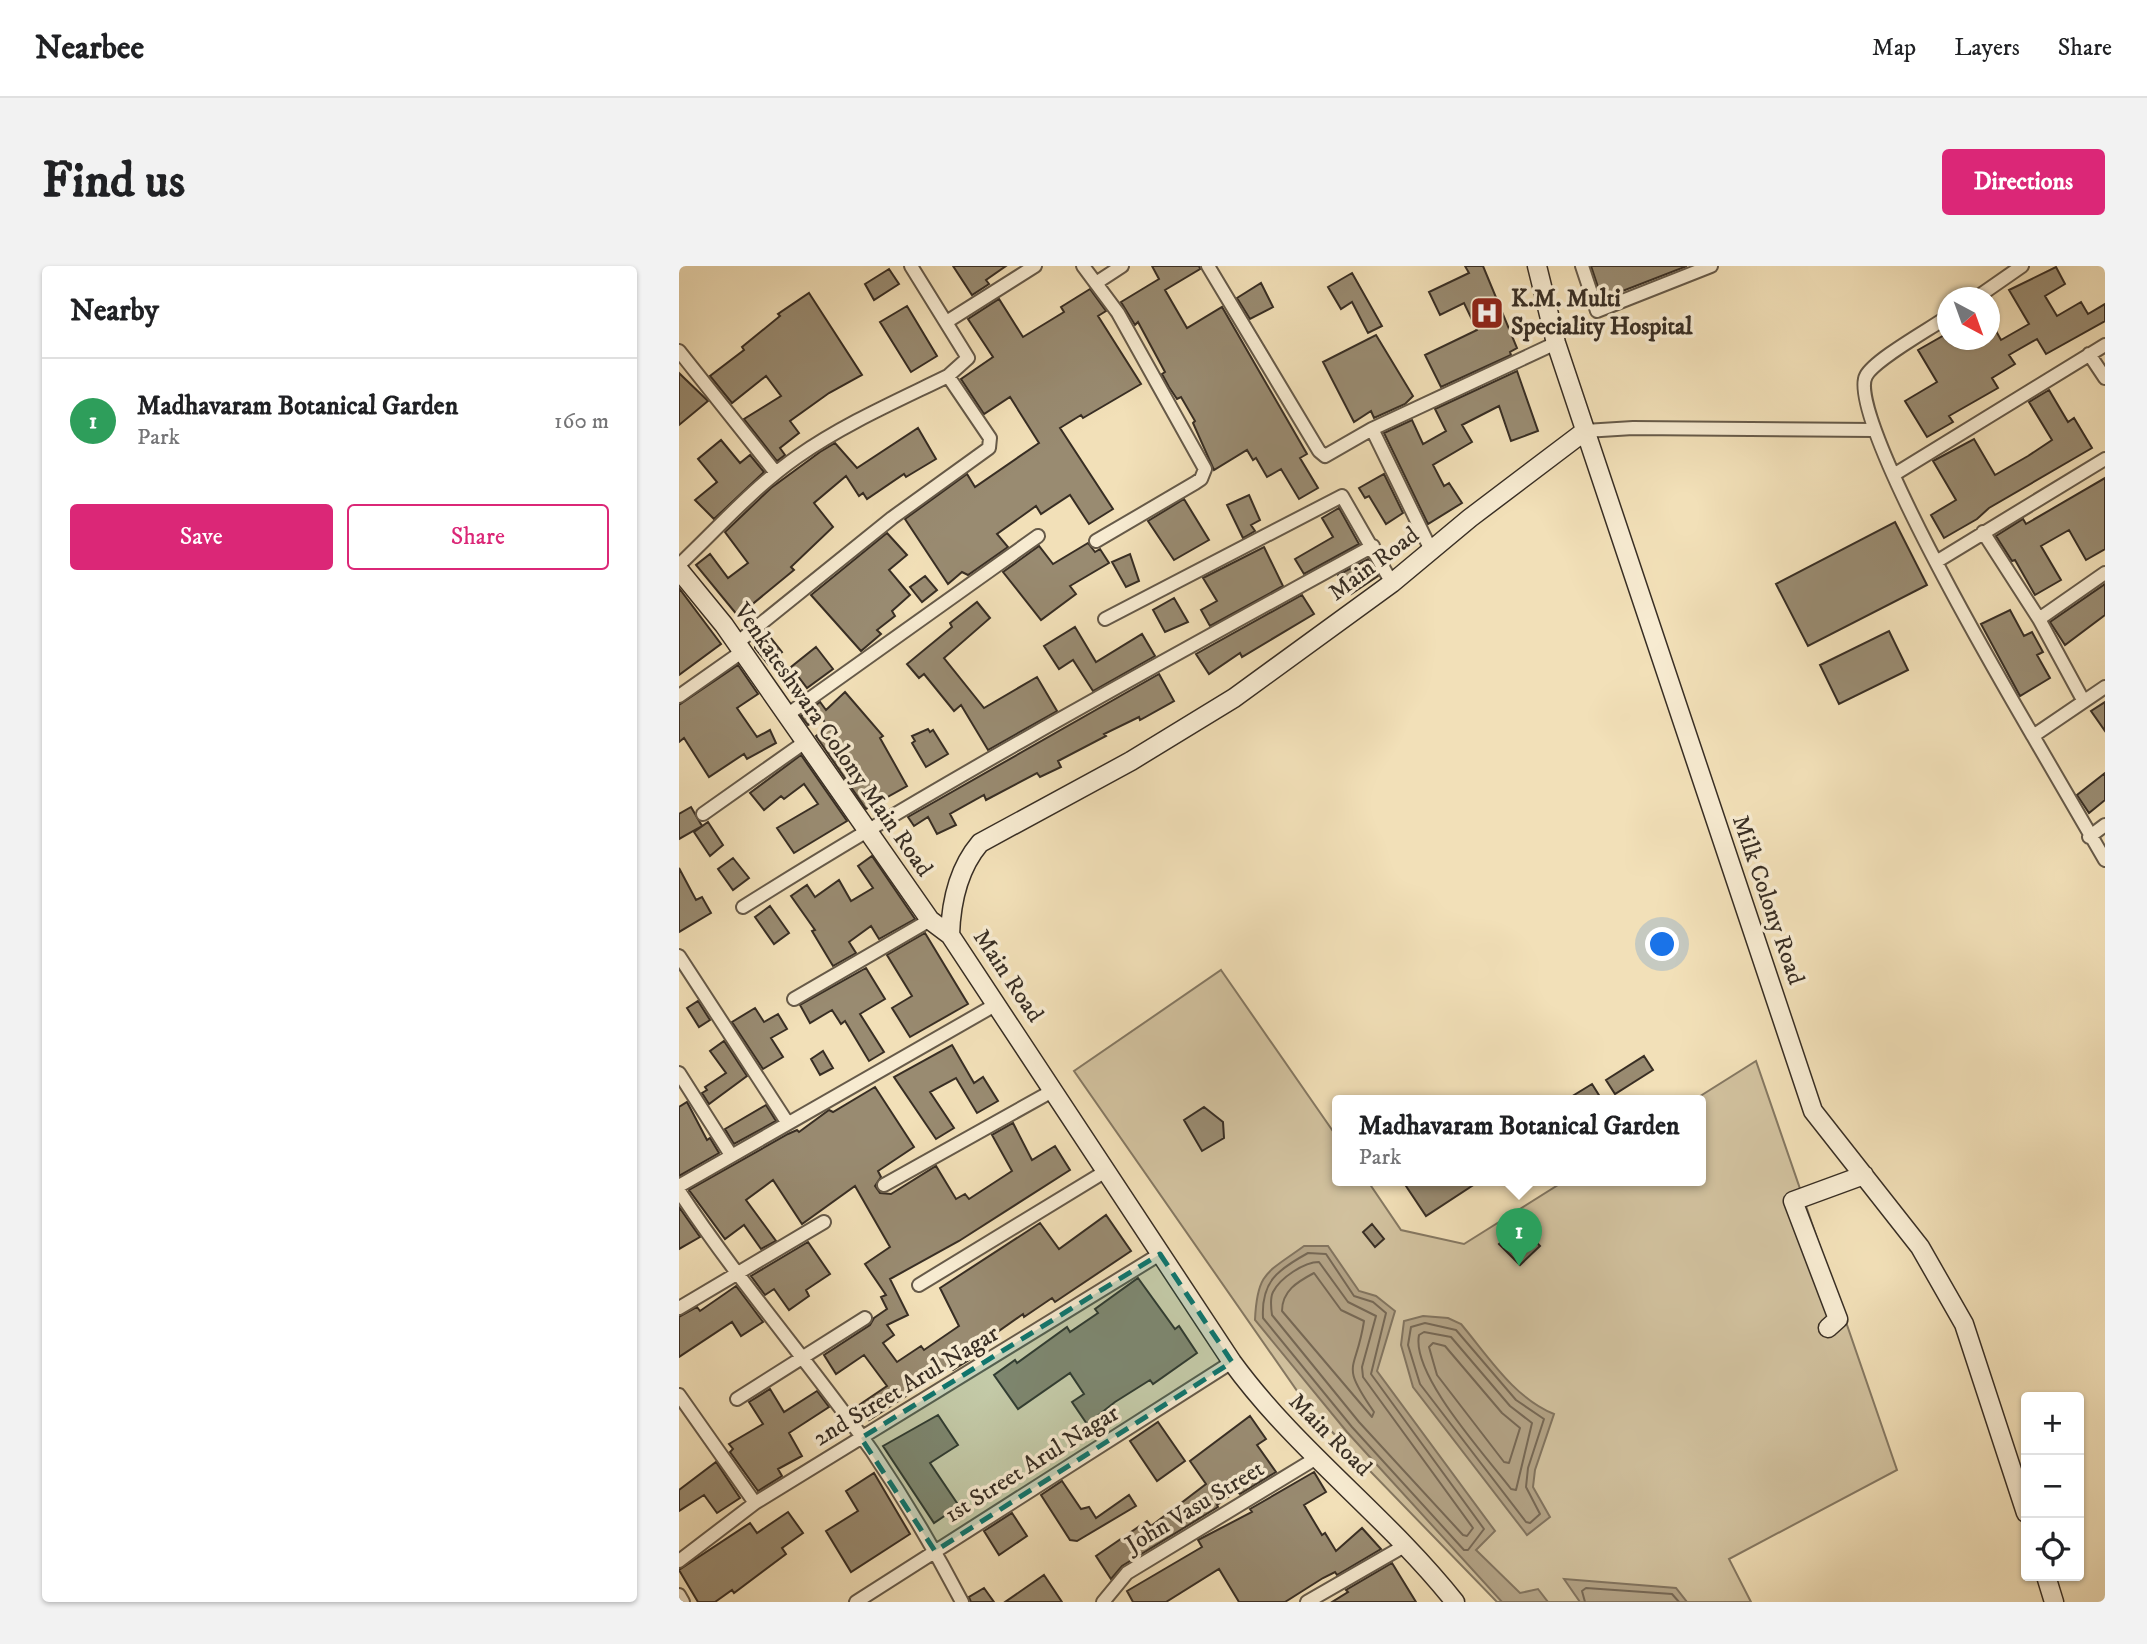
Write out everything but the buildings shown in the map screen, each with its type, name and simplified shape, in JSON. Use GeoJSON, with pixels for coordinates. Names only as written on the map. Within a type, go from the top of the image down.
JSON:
{"type":"FeatureCollection","features":[{"type":"Feature","properties":{"kind":"street"},"geometry":{"type":"LineString","coordinates":[[682,577],[776,473],[849,425],[948,376],[969,359],[948,321],[911,266]]}},
{"type":"Feature","properties":{"kind":"street"},"geometry":{"type":"LineString","coordinates":[[948,321],[1035,266]]}},
{"type":"Feature","properties":{"kind":"street"},"geometry":{"type":"LineString","coordinates":[[1083,266],[1129,333],[1205,469],[1195,483],[1096,541]]}},
{"type":"Feature","properties":{"kind":"street"},"geometry":{"type":"LineString","coordinates":[[1096,283],[1122,266]]}},
{"type":"Feature","properties":{"kind":"street"},"geometry":{"type":"LineString","coordinates":[[1208,266],[1321,454],[1329,454],[1372,429],[1556,343]]}},
{"type":"Feature","properties":{"kind":"street","name":"Milk Colony Road"},"geometry":{"type":"LineString","coordinates":[[1537,266],[1556,343],[1813,1111],[1920,1247],[1964,1324],[2021,1498]]}},
{"type":"Feature","properties":{"kind":"street"},"geometry":{"type":"LineString","coordinates":[[1582,266],[1597,311],[1711,266]]}},
{"type":"Feature","properties":{"kind":"street"},"geometry":{"type":"LineString","coordinates":[[1992,287],[2022,266]]}},
{"type":"Feature","properties":{"kind":"street"},"geometry":{"type":"LineString","coordinates":[[1937,324],[1875,365],[1865,377],[1863,394],[1874,430],[1936,562],[2089,837],[2105,860]]}},
{"type":"Feature","properties":{"kind":"street"},"geometry":{"type":"LineString","coordinates":[[1895,474],[2105,345]]}},
{"type":"Feature","properties":{"kind":"street"},"geometry":{"type":"LineString","coordinates":[[679,351],[776,473]]}},
{"type":"Feature","properties":{"kind":"street"},"geometry":{"type":"LineString","coordinates":[[2089,354],[2105,378]]}},
{"type":"Feature","properties":{"kind":"street"},"geometry":{"type":"LineString","coordinates":[[679,696],[892,518],[989,448],[990,438],[948,376]]}},
{"type":"Feature","properties":{"kind":"street"},"geometry":{"type":"LineString","coordinates":[[1585,431],[1633,428],[1874,430]]}},
{"type":"Feature","properties":{"kind":"street"},"geometry":{"type":"LineString","coordinates":[[1372,429],[1432,552]]}},
{"type":"Feature","properties":{"kind":"street","name":"Main Road"},"geometry":{"type":"LineString","coordinates":[[1455,1602],[1406,1545],[1255,1394],[1232,1363],[950,935],[951,910],[969,856],[980,843],[1131,761],[1234,698],[1392,583],[1470,518],[1585,431]]}},
{"type":"Feature","properties":{"kind":"street"},"geometry":{"type":"LineString","coordinates":[[1936,562],[2105,459]]}},
{"type":"Feature","properties":{"kind":"street"},"geometry":{"type":"LineString","coordinates":[[1105,619],[1342,496],[1392,583]]}},
{"type":"Feature","properties":{"kind":"street"},"geometry":{"type":"LineString","coordinates":[[1983,532],[2039,619],[2084,700]]}},
{"type":"Feature","properties":{"kind":"street"},"geometry":{"type":"LineString","coordinates":[[787,715],[1038,536]]}},
{"type":"Feature","properties":{"kind":"street"},"geometry":{"type":"LineString","coordinates":[[743,907],[866,830],[1017,741],[1373,546]]}},
{"type":"Feature","properties":{"kind":"street"},"geometry":{"type":"LineString","coordinates":[[2039,619],[2105,573]]}},
{"type":"Feature","properties":{"kind":"street","name":"Venkateshwara Colony Main Road"},"geometry":{"type":"LineString","coordinates":[[682,577],[740,647],[930,920],[950,935]]}},
{"type":"Feature","properties":{"kind":"street"},"geometry":{"type":"LineString","coordinates":[[2032,736],[2105,687]]}},
{"type":"Feature","properties":{"kind":"street"},"geometry":{"type":"LineString","coordinates":[[703,814],[806,742]]}},
{"type":"Feature","properties":{"kind":"street"},"geometry":{"type":"LineString","coordinates":[[2089,837],[2105,825]]}},
{"type":"Feature","properties":{"kind":"street"},"geometry":{"type":"LineString","coordinates":[[794,999],[930,920]]}},
{"type":"Feature","properties":{"kind":"street"},"geometry":{"type":"LineString","coordinates":[[679,956],[787,1122]]}},
{"type":"Feature","properties":{"kind":"street"},"geometry":{"type":"LineString","coordinates":[[961,1602],[935,1551],[861,1438],[679,1189],[787,1122],[995,1005]]}},
{"type":"Feature","properties":{"kind":"street"},"geometry":{"type":"LineString","coordinates":[[679,1073],[731,1155]]}},
{"type":"Feature","properties":{"kind":"street"},"geometry":{"type":"LineString","coordinates":[[884,1185],[1054,1090]]}},
{"type":"Feature","properties":{"kind":"street"},"geometry":{"type":"LineString","coordinates":[[919,1285],[1107,1171]]}},
{"type":"Feature","properties":{"kind":"street"},"geometry":{"type":"LineString","coordinates":[[1828,1328],[1838,1319],[1793,1200],[1864,1175]]}},
{"type":"Feature","properties":{"kind":"street"},"geometry":{"type":"LineString","coordinates":[[679,1308],[824,1222]]}},
{"type":"Feature","properties":{"kind":"street","name":"2nd Street Arul Nagar"},"geometry":{"type":"LineString","coordinates":[[679,1561],[755,1503],[1160,1254]]}},
{"type":"Feature","properties":{"kind":"street"},"geometry":{"type":"LineString","coordinates":[[737,1399],[865,1318]]}},
{"type":"Feature","properties":{"kind":"street","name":"1st Street Arul Nagar"},"geometry":{"type":"LineString","coordinates":[[856,1602],[1232,1363]]}},
{"type":"Feature","properties":{"kind":"street"},"geometry":{"type":"LineString","coordinates":[[679,1395],[755,1503]]}},
{"type":"Feature","properties":{"kind":"street","name":"John Vasu Street"},"geometry":{"type":"LineString","coordinates":[[1103,1602],[1127,1573],[1318,1457]]}},
{"type":"Feature","properties":{"kind":"street"},"geometry":{"type":"LineString","coordinates":[[1307,1602],[1406,1545]]}},
{"type":"Feature","properties":{"kind":"street"},"geometry":{"type":"LineString","coordinates":[[2048,1581],[2054,1602]]}},
{"type":"Feature","properties":{"kind":"street"},"geometry":{"type":"LineString","coordinates":[[679,1595],[683,1602]]}},
{"type":"Feature","properties":{"kind":"highlighted area"},"geometry":{"type":"Polygon","coordinates":[[[1160,1254],[1232,1362],[935,1551],[861,1438],[1160,1254]]]}},
{"type":"Feature","properties":{"kind":"shaded area"},"geometry":{"type":"Polygon","coordinates":[[[1221,970],[1332,1130],[1332,1186],[1371,1186],[1401,1230],[1464,1244],[1556,1186],[1706,1186],[1706,1095],[1702,1095],[1756,1061],[1897,1470],[1729,1559],[1751,1602],[1497,1602],[1309,1408],[1074,1071],[1221,970]]]}},
{"type":"Feature","properties":{"kind":"water"},"geometry":{"type":"Polygon","coordinates":[[[1304,1246],[1328,1246],[1359,1291],[1376,1296],[1395,1311],[1377,1371],[1495,1531],[1476,1550],[1520,1593],[1538,1589],[1548,1602],[1502,1602],[1347,1432],[1255,1320],[1258,1292],[1266,1275],[1304,1246]]]}},
{"type":"Feature","properties":{"kind":"water"},"geometry":{"type":"Polygon","coordinates":[[[1423,1316],[1448,1318],[1461,1324],[1514,1387],[1526,1398],[1554,1414],[1535,1470],[1533,1487],[1550,1517],[1527,1535],[1413,1387],[1401,1345],[1404,1321],[1423,1316]]]}},
{"type":"Feature","properties":{"kind":"water"},"geometry":{"type":"Polygon","coordinates":[[[1564,1579],[1676,1588],[1687,1602],[1580,1602],[1564,1579]]]}},
{"type":"Feature","properties":{"kind":"place","name":"K.M. Multi Speciality Hospital"},"geometry":{"type":"Point","coordinates":[1487,313]}},
{"type":"Feature","properties":{"kind":"place","name":"Madhavaram Botanical Garden"},"geometry":{"type":"Point","coordinates":[1519,1266]}}]}
